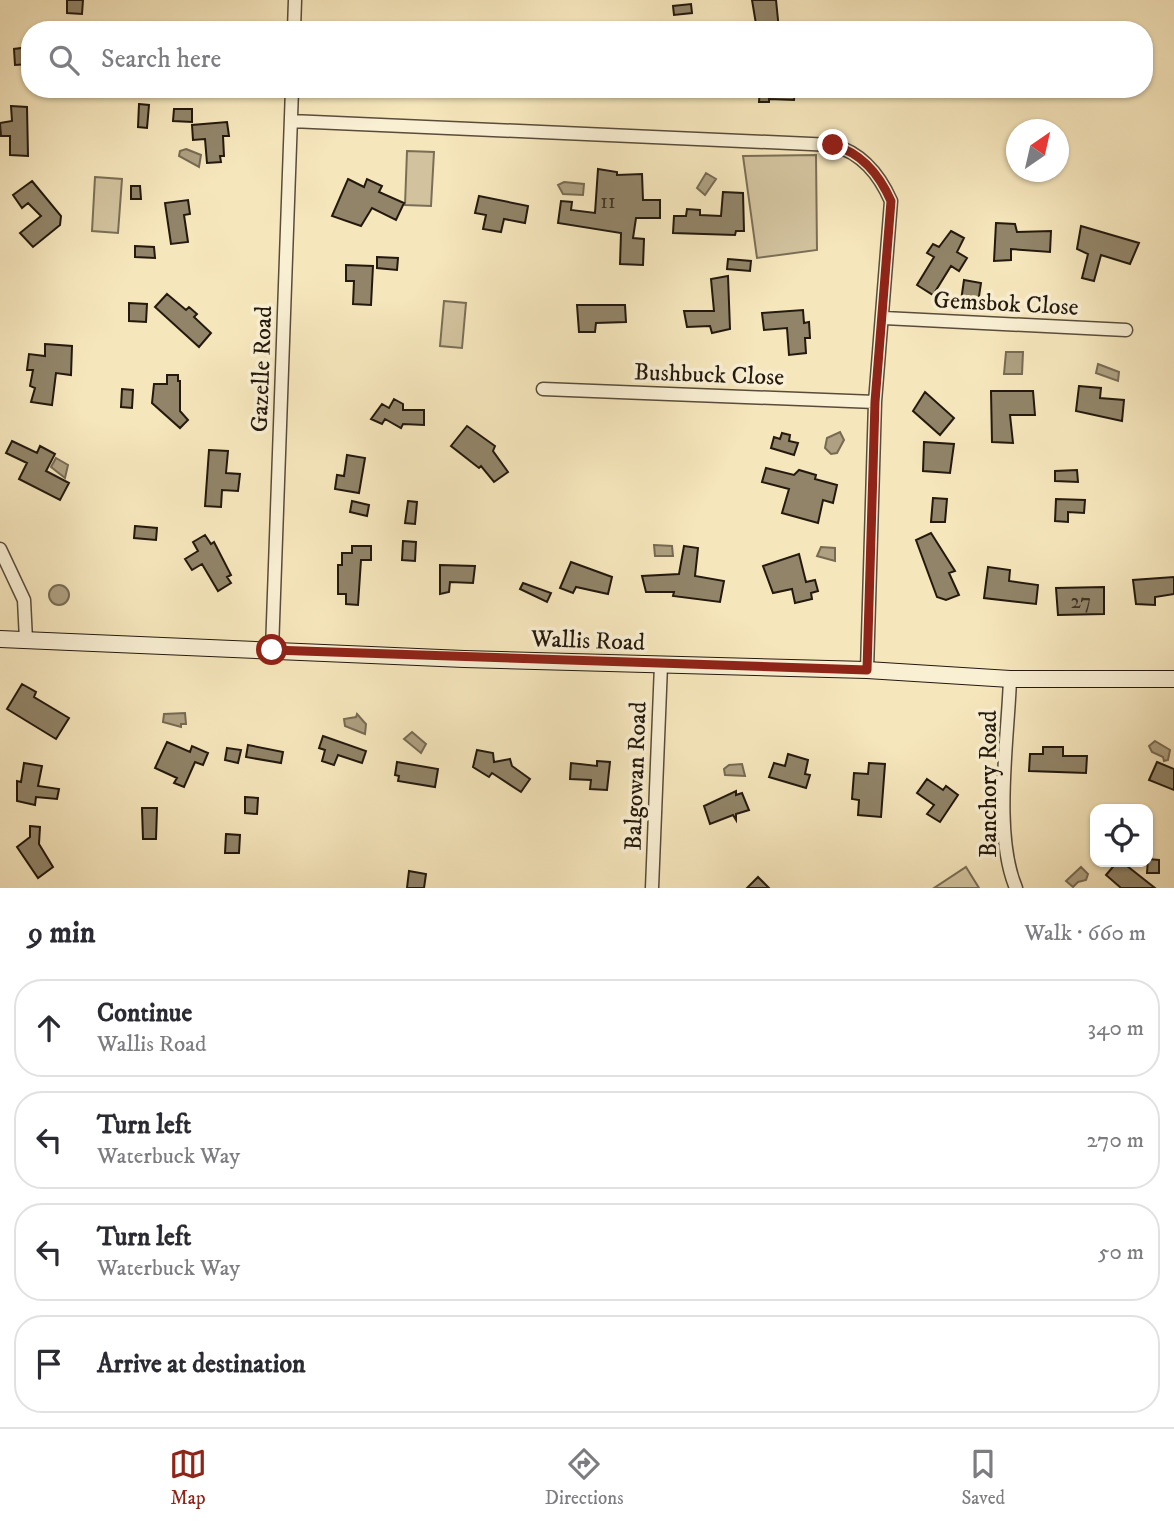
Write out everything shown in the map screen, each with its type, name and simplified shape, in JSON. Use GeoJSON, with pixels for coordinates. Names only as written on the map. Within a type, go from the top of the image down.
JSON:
{"type":"FeatureCollection","features":[{"type":"Feature","properties":{"kind":"street"},"geometry":{"type":"LineString","coordinates":[[294,21],[295,0]]}},
{"type":"Feature","properties":{"kind":"street","name":"Gazelle Road"},"geometry":{"type":"LineString","coordinates":[[272,650],[292,98]]}},
{"type":"Feature","properties":{"kind":"street"},"geometry":{"type":"LineString","coordinates":[[291,121],[833,145],[849,150],[882,182],[891,201],[884,318],[875,402],[867,670]]}},
{"type":"Feature","properties":{"kind":"street","name":"Gemsbok Close"},"geometry":{"type":"LineString","coordinates":[[884,318],[1126,330]]}},
{"type":"Feature","properties":{"kind":"street","name":"Bushbuck Close"},"geometry":{"type":"LineString","coordinates":[[543,389],[875,402]]}},
{"type":"Feature","properties":{"kind":"street"},"geometry":{"type":"LineString","coordinates":[[0,549],[24,600],[26,640]]}},
{"type":"Feature","properties":{"kind":"street","name":"Wallis Road"},"geometry":{"type":"LineString","coordinates":[[0,639],[660,665],[867,670],[1010,679],[1174,679]]}},
{"type":"Feature","properties":{"kind":"street","name":"Balgowan Road"},"geometry":{"type":"LineString","coordinates":[[652,888],[660,665]]}},
{"type":"Feature","properties":{"kind":"street","name":"Banchory Road"},"geometry":{"type":"LineString","coordinates":[[1010,679],[1004,826],[1005,853],[1016,888]]}},
{"type":"Feature","properties":{"kind":"shaded area"},"geometry":{"type":"Polygon","coordinates":[[[186,149],[201,155],[199,167],[179,156],[180,151],[186,149]]]}},
{"type":"Feature","properties":{"kind":"shaded area"},"geometry":{"type":"Polygon","coordinates":[[[407,151],[434,152],[431,206],[405,205],[407,151]]]}},
{"type":"Feature","properties":{"kind":"shaded area"},"geometry":{"type":"Polygon","coordinates":[[[816,155],[817,250],[757,258],[743,156],[816,155]]]}},
{"type":"Feature","properties":{"kind":"shaded area"},"geometry":{"type":"Polygon","coordinates":[[[706,173],[716,179],[705,195],[697,188],[706,173]]]}},
{"type":"Feature","properties":{"kind":"shaded area"},"geometry":{"type":"Polygon","coordinates":[[[95,177],[122,179],[118,233],[92,231],[95,177]]]}},
{"type":"Feature","properties":{"kind":"shaded area"},"geometry":{"type":"Polygon","coordinates":[[[564,182],[584,184],[583,195],[563,194],[558,185],[564,182]]]}},
{"type":"Feature","properties":{"kind":"shaded area"},"geometry":{"type":"Polygon","coordinates":[[[444,301],[466,303],[462,348],[440,346],[444,301]]]}},
{"type":"Feature","properties":{"kind":"shaded area"},"geometry":{"type":"Polygon","coordinates":[[[1006,352],[1023,352],[1022,374],[1004,374],[1006,352]]]}},
{"type":"Feature","properties":{"kind":"shaded area"},"geometry":{"type":"Polygon","coordinates":[[[1098,364],[1119,372],[1118,381],[1096,373],[1098,364]]]}},
{"type":"Feature","properties":{"kind":"shaded area"},"geometry":{"type":"Polygon","coordinates":[[[840,432],[844,440],[837,453],[831,454],[825,448],[827,438],[840,432]]]}},
{"type":"Feature","properties":{"kind":"shaded area"},"geometry":{"type":"Polygon","coordinates":[[[56,458],[68,465],[65,478],[51,467],[56,458]]]}},
{"type":"Feature","properties":{"kind":"shaded area"},"geometry":{"type":"Polygon","coordinates":[[[654,545],[672,546],[673,556],[655,556],[654,545]]]}},
{"type":"Feature","properties":{"kind":"shaded area"},"geometry":{"type":"Polygon","coordinates":[[[821,547],[835,548],[835,561],[817,556],[821,547]]]}},
{"type":"Feature","properties":{"kind":"shaded area"},"geometry":{"type":"Polygon","coordinates":[[[59,585],[66,588],[69,595],[66,602],[59,605],[52,602],[49,595],[52,588],[59,585]]]}},
{"type":"Feature","properties":{"kind":"shaded area"},"geometry":{"type":"Polygon","coordinates":[[[185,713],[186,724],[181,724],[181,727],[163,722],[164,714],[185,713]]]}},
{"type":"Feature","properties":{"kind":"shaded area"},"geometry":{"type":"Polygon","coordinates":[[[357,714],[366,724],[365,734],[345,726],[344,719],[356,717],[357,714]]]}},
{"type":"Feature","properties":{"kind":"shaded area"},"geometry":{"type":"Polygon","coordinates":[[[412,732],[426,744],[421,753],[404,739],[412,732]]]}},
{"type":"Feature","properties":{"kind":"shaded area"},"geometry":{"type":"Polygon","coordinates":[[[1155,741],[1170,750],[1168,760],[1164,761],[1163,757],[1152,752],[1149,746],[1155,741]]]}},
{"type":"Feature","properties":{"kind":"shaded area"},"geometry":{"type":"Polygon","coordinates":[[[742,764],[745,776],[725,775],[724,769],[729,765],[742,764]]]}},
{"type":"Feature","properties":{"kind":"shaded area"},"geometry":{"type":"Polygon","coordinates":[[[966,867],[979,888],[934,888],[966,867]]]}},
{"type":"Feature","properties":{"kind":"shaded area"},"geometry":{"type":"Polygon","coordinates":[[[1081,867],[1088,874],[1086,880],[1073,887],[1066,881],[1081,867]]]}},
{"type":"Feature","properties":{"kind":"building"},"geometry":{"type":"Polygon","coordinates":[[[67,0],[83,0],[82,14],[67,13],[67,0]]]}},
{"type":"Feature","properties":{"kind":"building"},"geometry":{"type":"Polygon","coordinates":[[[752,0],[776,0],[778,21],[756,21],[752,0]]]}},
{"type":"Feature","properties":{"kind":"building"},"geometry":{"type":"Polygon","coordinates":[[[691,4],[692,13],[674,15],[673,6],[691,4]]]}},
{"type":"Feature","properties":{"kind":"building"},"geometry":{"type":"Polygon","coordinates":[[[21,48],[21,65],[15,65],[14,49],[21,48]]]}},
{"type":"Feature","properties":{"kind":"building"},"geometry":{"type":"Polygon","coordinates":[[[759,98],[794,98],[794,100],[769,99],[769,102],[759,102],[759,98]]]}},
{"type":"Feature","properties":{"kind":"building"},"geometry":{"type":"Polygon","coordinates":[[[139,104],[149,105],[147,128],[138,127],[139,104]]]}},
{"type":"Feature","properties":{"kind":"building"},"geometry":{"type":"Polygon","coordinates":[[[11,106],[27,107],[28,156],[10,155],[10,136],[1,136],[0,123],[12,121],[11,106]]]}},
{"type":"Feature","properties":{"kind":"building"},"geometry":{"type":"Polygon","coordinates":[[[174,109],[192,109],[192,122],[173,121],[174,109]]]}},
{"type":"Feature","properties":{"kind":"building"},"geometry":{"type":"Polygon","coordinates":[[[227,122],[229,136],[223,136],[224,156],[220,156],[221,162],[207,163],[205,139],[193,140],[192,125],[227,122]]]}},
{"type":"Feature","properties":{"kind":"building"},"geometry":{"type":"Polygon","coordinates":[[[598,169],[617,172],[617,175],[642,174],[643,200],[660,200],[660,218],[636,218],[633,238],[644,239],[643,265],[620,264],[621,233],[558,223],[561,201],[572,202],[571,210],[595,213],[598,169]]]}},
{"type":"Feature","properties":{"kind":"building"},"geometry":{"type":"Polygon","coordinates":[[[348,179],[364,187],[367,179],[382,186],[379,192],[404,203],[396,220],[372,208],[361,226],[332,216],[348,179]]]}},
{"type":"Feature","properties":{"kind":"building"},"geometry":{"type":"Polygon","coordinates":[[[32,181],[61,216],[60,225],[33,247],[20,233],[41,216],[28,203],[22,208],[13,195],[32,181]]]}},
{"type":"Feature","properties":{"kind":"building"},"geometry":{"type":"Polygon","coordinates":[[[131,186],[140,186],[141,199],[131,199],[131,186]]]}},
{"type":"Feature","properties":{"kind":"building"},"geometry":{"type":"Polygon","coordinates":[[[723,192],[743,193],[744,231],[736,231],[735,235],[673,233],[674,216],[686,216],[687,209],[700,210],[700,215],[721,216],[723,192]]]}},
{"type":"Feature","properties":{"kind":"building"},"geometry":{"type":"Polygon","coordinates":[[[479,196],[528,206],[525,223],[504,219],[501,232],[483,229],[486,215],[475,213],[479,196]]]}},
{"type":"Feature","properties":{"kind":"building"},"geometry":{"type":"Polygon","coordinates":[[[188,200],[190,214],[184,215],[188,242],[171,244],[165,203],[188,200]]]}},
{"type":"Feature","properties":{"kind":"building"},"geometry":{"type":"Polygon","coordinates":[[[996,223],[1015,224],[1017,232],[1051,231],[1050,252],[1011,249],[1011,260],[994,261],[996,223]]]}},
{"type":"Feature","properties":{"kind":"building"},"geometry":{"type":"Polygon","coordinates":[[[1081,226],[1139,243],[1130,264],[1101,255],[1094,281],[1082,278],[1088,254],[1077,249],[1081,226]]]}},
{"type":"Feature","properties":{"kind":"building"},"geometry":{"type":"Polygon","coordinates":[[[951,231],[964,238],[957,252],[967,258],[959,271],[951,266],[933,295],[917,285],[934,257],[927,253],[933,244],[939,247],[951,231]]]}},
{"type":"Feature","properties":{"kind":"building"},"geometry":{"type":"Polygon","coordinates":[[[135,246],[154,247],[155,258],[135,257],[135,246]]]}},
{"type":"Feature","properties":{"kind":"building"},"geometry":{"type":"Polygon","coordinates":[[[377,257],[398,258],[397,270],[377,268],[377,257]]]}},
{"type":"Feature","properties":{"kind":"building"},"geometry":{"type":"Polygon","coordinates":[[[728,259],[751,261],[750,271],[727,269],[728,259]]]}},
{"type":"Feature","properties":{"kind":"building"},"geometry":{"type":"Polygon","coordinates":[[[346,265],[373,266],[371,305],[353,304],[354,281],[346,281],[346,265]]]}},
{"type":"Feature","properties":{"kind":"building"},"geometry":{"type":"Polygon","coordinates":[[[728,276],[730,329],[712,333],[710,326],[687,327],[684,311],[714,311],[711,279],[728,276]]]}},
{"type":"Feature","properties":{"kind":"building"},"geometry":{"type":"Polygon","coordinates":[[[964,280],[981,283],[978,303],[961,301],[964,280]]]}},
{"type":"Feature","properties":{"kind":"building"},"geometry":{"type":"Polygon","coordinates":[[[167,294],[186,310],[189,307],[197,314],[194,317],[211,333],[199,347],[155,307],[167,294]]]}},
{"type":"Feature","properties":{"kind":"building"},"geometry":{"type":"Polygon","coordinates":[[[129,303],[147,304],[146,322],[129,321],[129,303]]]}},
{"type":"Feature","properties":{"kind":"building"},"geometry":{"type":"Polygon","coordinates":[[[577,305],[625,305],[626,322],[596,323],[595,332],[579,332],[577,305]]]}},
{"type":"Feature","properties":{"kind":"building"},"geometry":{"type":"Polygon","coordinates":[[[803,310],[804,323],[809,322],[810,338],[805,338],[806,353],[789,355],[787,328],[764,330],[762,313],[803,310]]]}},
{"type":"Feature","properties":{"kind":"building"},"geometry":{"type":"Polygon","coordinates":[[[45,344],[72,346],[71,375],[56,373],[52,405],[31,402],[35,388],[30,386],[33,370],[27,370],[29,354],[45,356],[45,344]]]}},
{"type":"Feature","properties":{"kind":"building"},"geometry":{"type":"Polygon","coordinates":[[[167,375],[178,375],[180,381],[180,411],[188,420],[180,428],[152,403],[154,384],[167,384],[167,375]]]}},
{"type":"Feature","properties":{"kind":"building"},"geometry":{"type":"Polygon","coordinates":[[[1079,386],[1101,388],[1100,398],[1124,400],[1122,421],[1076,411],[1079,386]]]}},
{"type":"Feature","properties":{"kind":"building"},"geometry":{"type":"Polygon","coordinates":[[[122,389],[133,390],[132,408],[121,407],[122,389]]]}},
{"type":"Feature","properties":{"kind":"building"},"geometry":{"type":"Polygon","coordinates":[[[991,391],[1033,391],[1035,415],[1010,415],[1013,443],[992,442],[991,391]]]}},
{"type":"Feature","properties":{"kind":"building"},"geometry":{"type":"Polygon","coordinates":[[[925,392],[954,418],[940,435],[913,411],[925,392]]]}},
{"type":"Feature","properties":{"kind":"building"},"geometry":{"type":"Polygon","coordinates":[[[394,399],[403,404],[403,410],[424,410],[424,425],[403,424],[401,428],[385,419],[382,424],[371,419],[382,404],[389,408],[394,399]]]}},
{"type":"Feature","properties":{"kind":"building"},"geometry":{"type":"Polygon","coordinates":[[[467,426],[495,446],[493,451],[508,472],[494,482],[481,466],[479,468],[451,446],[467,426]]]}},
{"type":"Feature","properties":{"kind":"building"},"geometry":{"type":"Polygon","coordinates":[[[782,433],[790,435],[789,441],[798,443],[794,455],[771,448],[774,437],[780,439],[782,433]]]}},
{"type":"Feature","properties":{"kind":"building"},"geometry":{"type":"Polygon","coordinates":[[[12,441],[37,453],[40,446],[55,454],[46,471],[69,483],[60,500],[19,479],[27,463],[6,453],[12,441]]]}},
{"type":"Feature","properties":{"kind":"building"},"geometry":{"type":"Polygon","coordinates":[[[924,442],[954,444],[950,473],[923,471],[924,442]]]}},
{"type":"Feature","properties":{"kind":"building"},"geometry":{"type":"Polygon","coordinates":[[[209,450],[228,451],[226,473],[240,474],[238,491],[222,490],[221,507],[205,506],[209,450]]]}},
{"type":"Feature","properties":{"kind":"building"},"geometry":{"type":"Polygon","coordinates":[[[347,455],[365,458],[359,493],[335,489],[337,475],[344,476],[347,455]]]}},
{"type":"Feature","properties":{"kind":"building"},"geometry":{"type":"Polygon","coordinates":[[[766,468],[794,475],[799,470],[816,475],[815,479],[837,485],[833,503],[823,500],[818,523],[782,513],[789,489],[762,482],[766,468]]]}},
{"type":"Feature","properties":{"kind":"building"},"geometry":{"type":"Polygon","coordinates":[[[1077,470],[1078,482],[1055,481],[1055,471],[1077,470]]]}},
{"type":"Feature","properties":{"kind":"building"},"geometry":{"type":"Polygon","coordinates":[[[933,498],[947,499],[945,522],[931,522],[933,498]]]}},
{"type":"Feature","properties":{"kind":"building"},"geometry":{"type":"Polygon","coordinates":[[[1056,499],[1085,500],[1084,513],[1068,512],[1068,522],[1055,521],[1056,499]]]}},
{"type":"Feature","properties":{"kind":"building"},"geometry":{"type":"Polygon","coordinates":[[[352,501],[369,505],[367,516],[350,512],[352,501]]]}},
{"type":"Feature","properties":{"kind":"building"},"geometry":{"type":"Polygon","coordinates":[[[408,501],[417,502],[415,524],[405,523],[408,501]]]}},
{"type":"Feature","properties":{"kind":"building"},"geometry":{"type":"Polygon","coordinates":[[[135,526],[157,528],[156,540],[134,538],[135,526]]]}},
{"type":"Feature","properties":{"kind":"building"},"geometry":{"type":"Polygon","coordinates":[[[931,533],[955,571],[949,573],[959,595],[946,600],[937,597],[916,540],[931,533]]]}},
{"type":"Feature","properties":{"kind":"building"},"geometry":{"type":"Polygon","coordinates":[[[205,535],[211,544],[214,542],[231,575],[227,577],[231,583],[218,591],[202,564],[192,570],[185,559],[198,551],[193,542],[205,535]]]}},
{"type":"Feature","properties":{"kind":"building"},"geometry":{"type":"Polygon","coordinates":[[[403,541],[416,542],[415,561],[402,560],[403,541]]]}},
{"type":"Feature","properties":{"kind":"building"},"geometry":{"type":"Polygon","coordinates":[[[352,546],[371,546],[371,560],[361,560],[358,605],[346,604],[346,594],[338,594],[338,565],[342,565],[342,553],[352,553],[352,546]]]}},
{"type":"Feature","properties":{"kind":"building"},"geometry":{"type":"Polygon","coordinates":[[[684,546],[698,548],[695,576],[724,581],[720,602],[673,596],[674,592],[646,592],[642,576],[679,574],[684,546]]]}},
{"type":"Feature","properties":{"kind":"building"},"geometry":{"type":"Polygon","coordinates":[[[799,554],[806,582],[815,580],[818,591],[811,593],[812,599],[795,603],[792,589],[773,593],[763,566],[799,554]]]}},
{"type":"Feature","properties":{"kind":"building"},"geometry":{"type":"Polygon","coordinates":[[[571,562],[612,577],[608,594],[576,587],[573,593],[560,588],[571,562]]]}},
{"type":"Feature","properties":{"kind":"building"},"geometry":{"type":"Polygon","coordinates":[[[440,565],[475,566],[473,583],[450,582],[449,592],[440,594],[440,565]]]}},
{"type":"Feature","properties":{"kind":"building"},"geometry":{"type":"Polygon","coordinates":[[[988,567],[1010,570],[1009,581],[1038,585],[1036,604],[984,598],[988,567]]]}},
{"type":"Feature","properties":{"kind":"building"},"geometry":{"type":"Polygon","coordinates":[[[1174,577],[1174,594],[1155,597],[1155,605],[1136,604],[1133,580],[1174,577]]]}},
{"type":"Feature","properties":{"kind":"building"},"geometry":{"type":"Polygon","coordinates":[[[523,583],[551,593],[547,602],[520,589],[523,583]]]}},
{"type":"Feature","properties":{"kind":"building"},"geometry":{"type":"Polygon","coordinates":[[[1104,587],[1104,614],[1058,615],[1056,588],[1104,587]]]}},
{"type":"Feature","properties":{"kind":"building"},"geometry":{"type":"Polygon","coordinates":[[[22,684],[36,692],[34,697],[69,718],[56,739],[7,709],[22,684]]]}},
{"type":"Feature","properties":{"kind":"building"},"geometry":{"type":"Polygon","coordinates":[[[323,736],[366,751],[362,763],[338,755],[334,765],[322,761],[325,750],[319,748],[323,736]]]}},
{"type":"Feature","properties":{"kind":"building"},"geometry":{"type":"Polygon","coordinates":[[[167,742],[190,752],[192,746],[208,753],[203,765],[195,762],[184,787],[174,783],[177,778],[155,768],[167,742]]]}},
{"type":"Feature","properties":{"kind":"building"},"geometry":{"type":"Polygon","coordinates":[[[248,745],[283,752],[281,763],[246,757],[248,745]]]}},
{"type":"Feature","properties":{"kind":"building"},"geometry":{"type":"Polygon","coordinates":[[[1043,747],[1063,747],[1063,756],[1087,756],[1086,773],[1029,771],[1030,754],[1043,754],[1043,747]]]}},
{"type":"Feature","properties":{"kind":"building"},"geometry":{"type":"Polygon","coordinates":[[[227,748],[241,750],[238,763],[225,760],[227,748]]]}},
{"type":"Feature","properties":{"kind":"building"},"geometry":{"type":"Polygon","coordinates":[[[477,750],[493,753],[494,762],[510,759],[512,766],[530,779],[521,792],[492,773],[489,777],[473,767],[477,750]]]}},
{"type":"Feature","properties":{"kind":"building"},"geometry":{"type":"Polygon","coordinates":[[[788,754],[808,760],[805,774],[810,775],[806,788],[769,777],[774,763],[785,766],[788,754]]]}},
{"type":"Feature","properties":{"kind":"building"},"geometry":{"type":"Polygon","coordinates":[[[597,761],[610,762],[607,790],[590,789],[591,780],[570,779],[571,763],[597,766],[597,761]]]}},
{"type":"Feature","properties":{"kind":"building"},"geometry":{"type":"Polygon","coordinates":[[[397,762],[438,769],[435,787],[398,781],[399,776],[395,775],[397,762]]]}},
{"type":"Feature","properties":{"kind":"building"},"geometry":{"type":"Polygon","coordinates":[[[1157,762],[1174,769],[1174,790],[1149,780],[1157,762]]]}},
{"type":"Feature","properties":{"kind":"building"},"geometry":{"type":"Polygon","coordinates":[[[24,763],[42,766],[38,786],[59,789],[57,799],[36,797],[35,805],[17,801],[17,781],[21,782],[24,763]]]}},
{"type":"Feature","properties":{"kind":"building"},"geometry":{"type":"Polygon","coordinates":[[[869,763],[885,764],[881,817],[858,815],[859,800],[852,799],[854,773],[868,774],[869,763]]]}},
{"type":"Feature","properties":{"kind":"building"},"geometry":{"type":"Polygon","coordinates":[[[927,779],[943,790],[946,786],[958,795],[940,822],[927,814],[934,805],[917,793],[927,779]]]}},
{"type":"Feature","properties":{"kind":"building"},"geometry":{"type":"Polygon","coordinates":[[[736,791],[736,795],[742,793],[749,810],[736,814],[736,820],[733,815],[710,824],[704,806],[736,791]]]}},
{"type":"Feature","properties":{"kind":"building"},"geometry":{"type":"Polygon","coordinates":[[[245,797],[258,798],[257,814],[245,813],[245,797]]]}},
{"type":"Feature","properties":{"kind":"building"},"geometry":{"type":"Polygon","coordinates":[[[142,808],[157,808],[156,839],[143,839],[142,808]]]}},
{"type":"Feature","properties":{"kind":"building"},"geometry":{"type":"Polygon","coordinates":[[[30,826],[40,827],[39,844],[53,867],[38,878],[17,847],[30,837],[30,826]]]}},
{"type":"Feature","properties":{"kind":"building"},"geometry":{"type":"Polygon","coordinates":[[[226,834],[240,835],[239,853],[225,853],[226,834]]]}},
{"type":"Feature","properties":{"kind":"building"},"geometry":{"type":"Polygon","coordinates":[[[1153,859],[1159,860],[1159,873],[1147,873],[1147,867],[1153,867],[1153,859]]]}},
{"type":"Feature","properties":{"kind":"building"},"geometry":{"type":"Polygon","coordinates":[[[1113,867],[1128,867],[1155,888],[1121,888],[1106,875],[1113,867]]]}},
{"type":"Feature","properties":{"kind":"building"},"geometry":{"type":"Polygon","coordinates":[[[409,871],[426,874],[424,888],[407,888],[409,871]]]}},
{"type":"Feature","properties":{"kind":"building"},"geometry":{"type":"Polygon","coordinates":[[[758,877],[769,888],[747,888],[758,877]]]}},
{"type":"Feature","properties":{"kind":"route"},"geometry":{"type":"LineString","coordinates":[[272,650],[464,659],[867,670],[875,402],[884,318],[891,201],[882,182],[868,165],[849,150],[833,145]]}}]}
